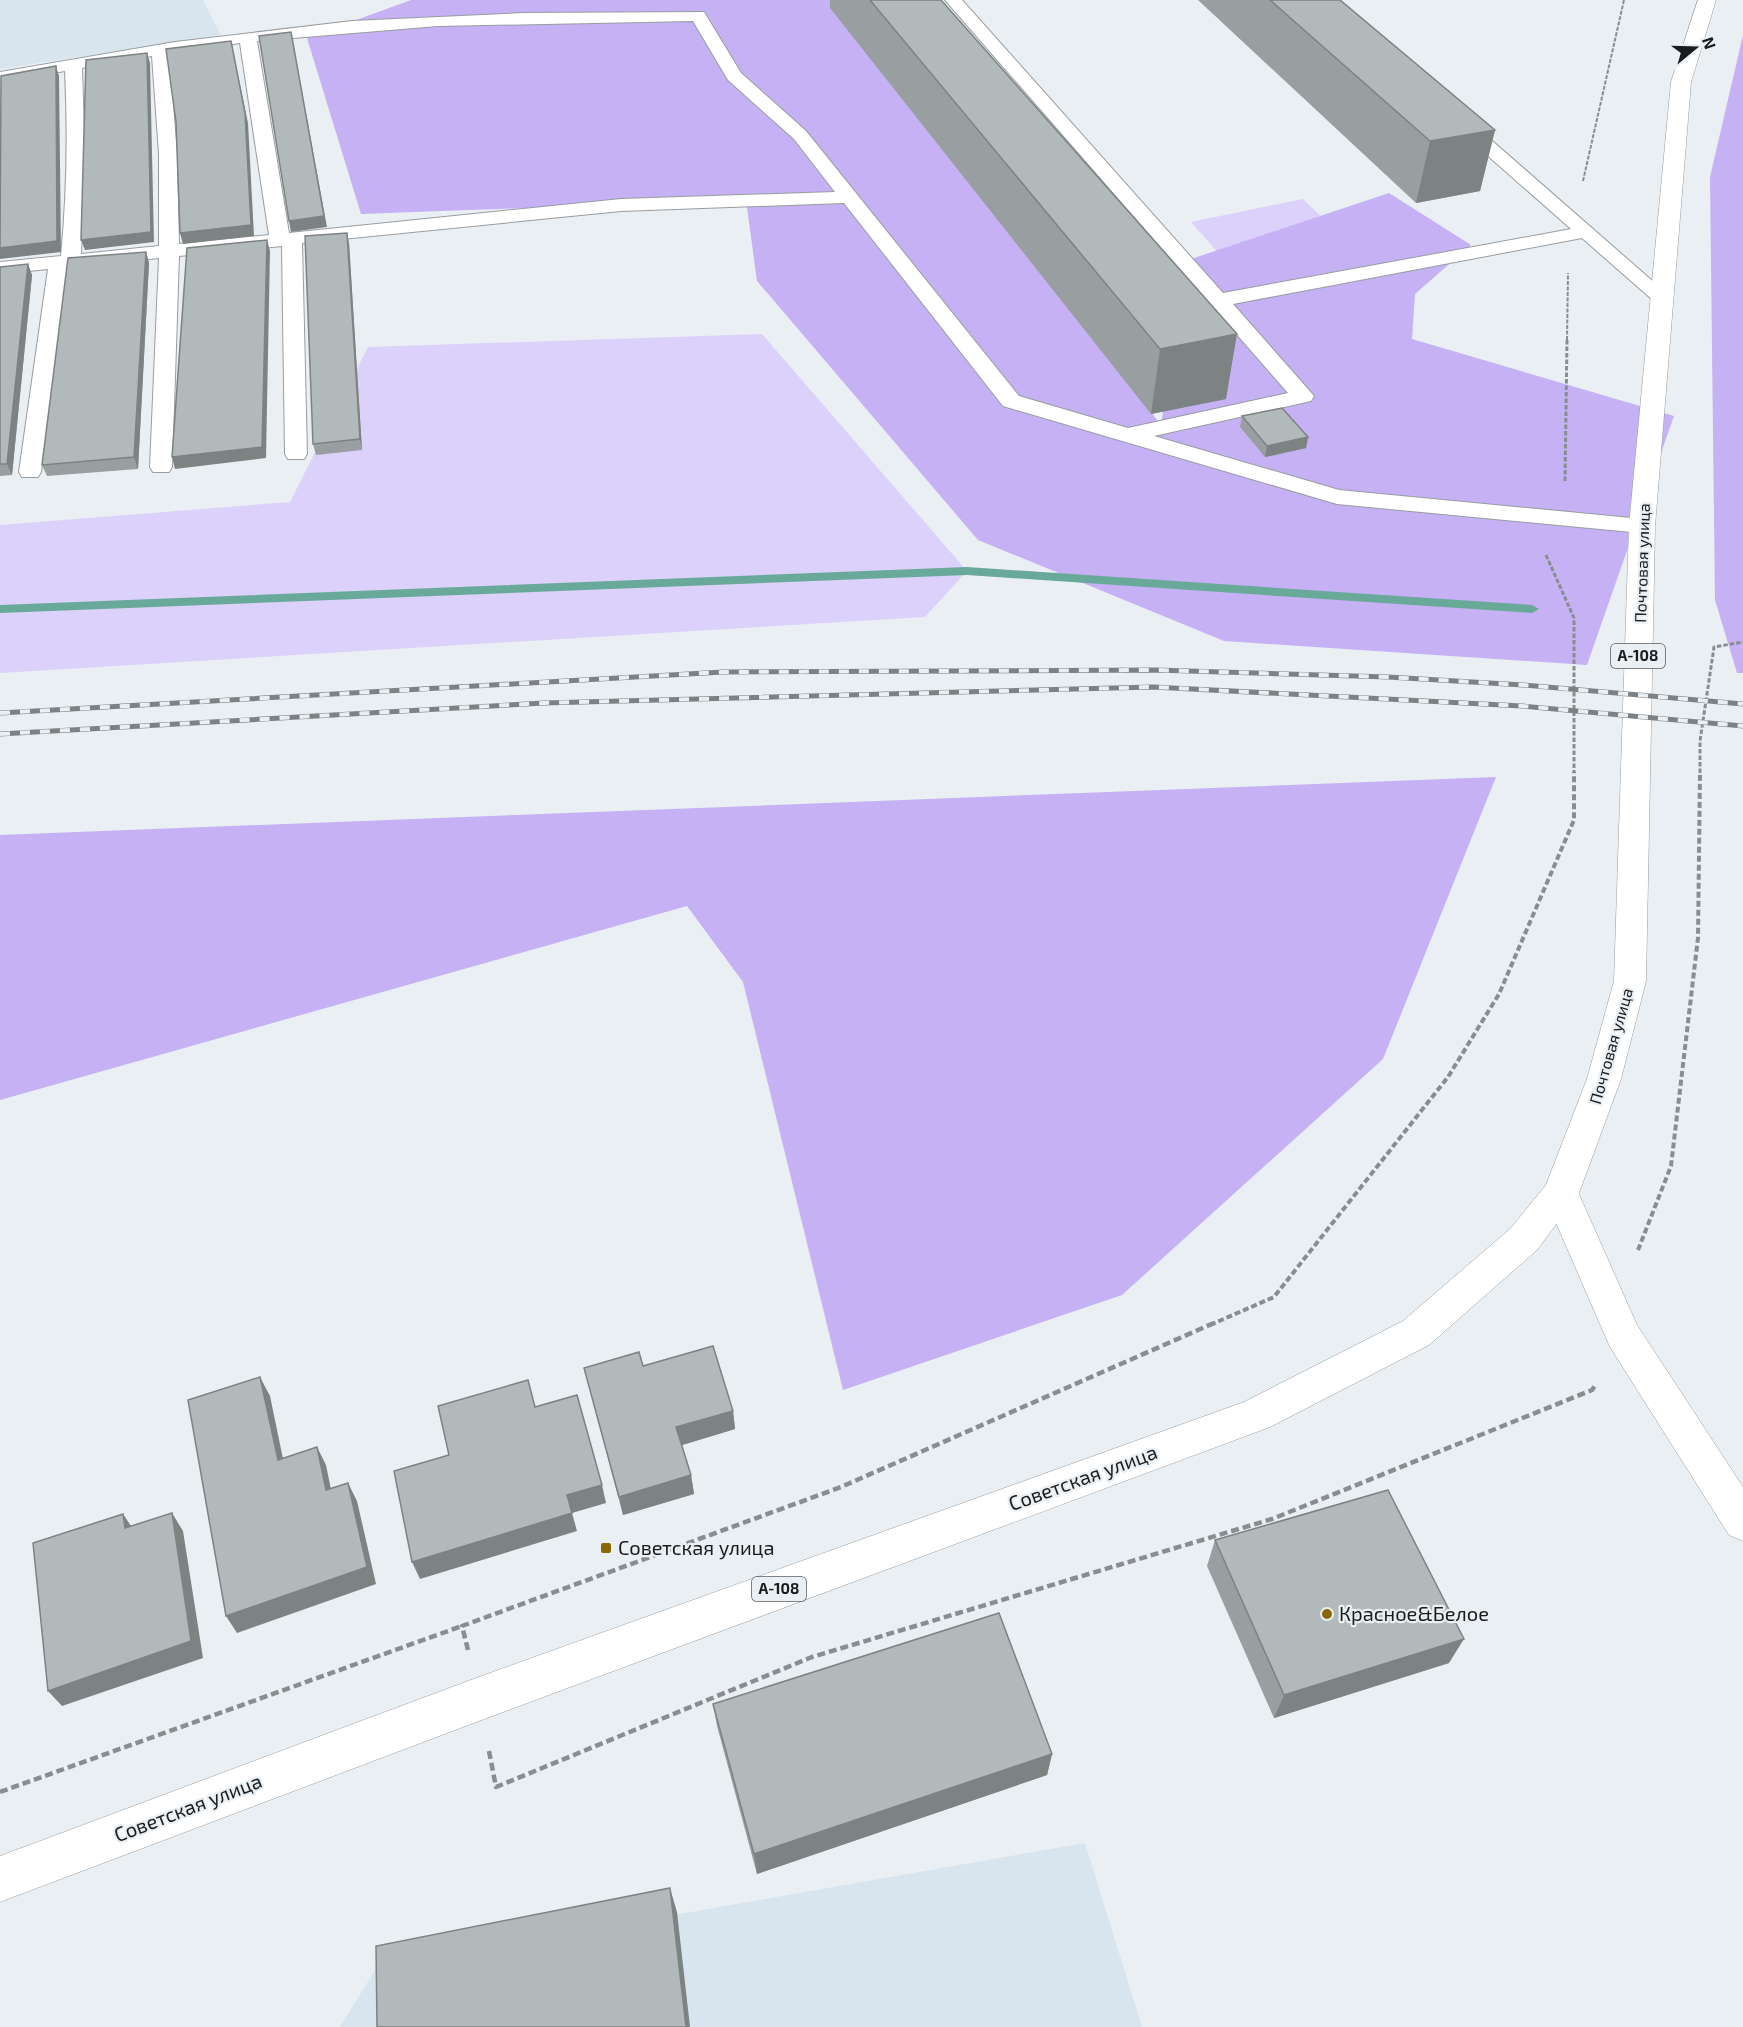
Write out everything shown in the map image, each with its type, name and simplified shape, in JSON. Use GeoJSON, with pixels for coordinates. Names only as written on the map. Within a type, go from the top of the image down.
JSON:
{"type":"FeatureCollection","features":[{"type":"Feature","properties":{"kind":"main road","name":"Почтовая улица"},"geometry":{"type":"LineString","coordinates":[[1524,1239],[1561,1193],[1604,1079],[1630,981],[1642,526],[1681,82],[1707,0]]}},
{"type":"Feature","properties":{"kind":"main road"},"geometry":{"type":"LineString","coordinates":[[1561,1193],[1623,1335],[1743,1522]]}},
{"type":"Feature","properties":{"kind":"main road","name":"Советская улица"},"geometry":{"type":"LineString","coordinates":[[0,1879],[479,1699],[1257,1415],[1416,1333],[1524,1239]]}},
{"type":"Feature","properties":{"kind":"lane"},"geometry":{"type":"LineString","coordinates":[[953,0],[1303,396],[1126,435]]}},
{"type":"Feature","properties":{"kind":"lane"},"geometry":{"type":"LineString","coordinates":[[0,77],[160,50],[248,38],[399,23],[698,16],[734,76],[800,135],[1011,401],[1337,497],[1642,526]]}},
{"type":"Feature","properties":{"kind":"lane"},"geometry":{"type":"LineString","coordinates":[[248,38],[286,240],[296,454]]}},
{"type":"Feature","properties":{"kind":"lane"},"geometry":{"type":"LineString","coordinates":[[160,50],[165,92],[171,251],[160,467]]}},
{"type":"Feature","properties":{"kind":"lane"},"geometry":{"type":"LineString","coordinates":[[30,472],[76,199],[73,64]]}},
{"type":"Feature","properties":{"kind":"lane"},"geometry":{"type":"LineString","coordinates":[[1443,107],[1577,229],[1662,298]]}},
{"type":"Feature","properties":{"kind":"lane"},"geometry":{"type":"LineString","coordinates":[[0,268],[621,205],[849,197]]}},
{"type":"Feature","properties":{"kind":"lane"},"geometry":{"type":"LineString","coordinates":[[1220,300],[1577,229]]}},
{"type":"Feature","properties":{"kind":"path"},"geometry":{"type":"LineString","coordinates":[[0,1792],[841,1487],[1274,1297],[1448,1077],[1499,994],[1574,820],[1574,618],[1530,517],[1565,502],[1569,245],[1577,229],[1624,0]]}},
{"type":"Feature","properties":{"kind":"path"},"geometry":{"type":"LineString","coordinates":[[1634,1260],[1671,1166],[1698,938],[1700,741],[1714,647],[1743,642]]}},
{"type":"Feature","properties":{"kind":"path"},"geometry":{"type":"LineString","coordinates":[[462,1626],[496,1787],[812,1657],[1283,1514],[1592,1390],[1623,1335]]}},
{"type":"Feature","properties":{"kind":"shaded area"},"geometry":{"type":"Polygon","coordinates":[[[0,0],[203,0],[221,35],[0,69],[0,0]]]}},
{"type":"Feature","properties":{"kind":"shaded area"},"geometry":{"type":"Polygon","coordinates":[[[411,0],[831,0],[1161,425],[1185,261],[1389,193],[1471,245],[1415,294],[1412,339],[1674,416],[1587,665],[1224,641],[978,540],[757,281],[746,200],[361,214],[307,38],[411,0]]]}},
{"type":"Feature","properties":{"kind":"shaded area"},"geometry":{"type":"Polygon","coordinates":[[[1743,35],[1743,673],[1737,673],[1715,600],[1710,177],[1743,35]]]}},
{"type":"Feature","properties":{"kind":"shaded area"},"geometry":{"type":"Polygon","coordinates":[[[1303,199],[1334,229],[1219,254],[1191,222],[1303,199]]]}},
{"type":"Feature","properties":{"kind":"shaded area"},"geometry":{"type":"Polygon","coordinates":[[[762,334],[967,571],[925,617],[0,673],[0,525],[290,502],[368,347],[762,334]]]}},
{"type":"Feature","properties":{"kind":"shaded area"},"geometry":{"type":"Polygon","coordinates":[[[1496,777],[1383,1059],[1122,1295],[843,1390],[743,982],[687,906],[0,1100],[0,835],[1496,777]]]}},
{"type":"Feature","properties":{"kind":"shaded area"},"geometry":{"type":"Polygon","coordinates":[[[1085,1843],[1142,2027],[340,2027],[377,1967],[1085,1843]]]}},
{"type":"Feature","properties":{"kind":"building"},"geometry":{"type":"Polygon","coordinates":[[[870,0],[941,0],[1237,334],[1160,349],[870,0]]]}},
{"type":"Feature","properties":{"kind":"building"},"geometry":{"type":"Polygon","coordinates":[[[1270,0],[1340,0],[1495,130],[1430,141],[1270,0]]]}},
{"type":"Feature","properties":{"kind":"building"},"geometry":{"type":"Polygon","coordinates":[[[291,32],[324,216],[289,221],[259,36],[291,32]]]}},
{"type":"Feature","properties":{"kind":"building"},"geometry":{"type":"Polygon","coordinates":[[[231,41],[245,113],[251,225],[180,233],[176,122],[166,49],[231,41]]]}},
{"type":"Feature","properties":{"kind":"building"},"geometry":{"type":"Polygon","coordinates":[[[147,53],[151,232],[81,240],[86,60],[147,53]]]}},
{"type":"Feature","properties":{"kind":"building"},"geometry":{"type":"Polygon","coordinates":[[[56,66],[57,241],[0,248],[1,76],[56,66]]]}},
{"type":"Feature","properties":{"kind":"building"},"geometry":{"type":"Polygon","coordinates":[[[347,233],[360,439],[313,444],[305,236],[347,233]]]}},
{"type":"Feature","properties":{"kind":"building"},"geometry":{"type":"Polygon","coordinates":[[[267,240],[262,447],[172,457],[187,248],[267,240]]]}},
{"type":"Feature","properties":{"kind":"building"},"geometry":{"type":"Polygon","coordinates":[[[146,252],[134,457],[42,465],[68,258],[146,252]]]}},
{"type":"Feature","properties":{"kind":"building"},"geometry":{"type":"Polygon","coordinates":[[[28,264],[7,464],[0,464],[0,267],[28,264]]]}},
{"type":"Feature","properties":{"kind":"building"},"geometry":{"type":"Polygon","coordinates":[[[1282,408],[1308,437],[1267,446],[1242,416],[1282,408]]]}},
{"type":"Feature","properties":{"kind":"building"},"geometry":{"type":"Polygon","coordinates":[[[713,1346],[733,1411],[676,1427],[691,1475],[619,1497],[584,1368],[639,1352],[643,1366],[713,1346]]]}},
{"type":"Feature","properties":{"kind":"building"},"geometry":{"type":"Polygon","coordinates":[[[260,1377],[278,1460],[317,1447],[326,1490],[348,1483],[367,1567],[226,1616],[188,1400],[260,1377]]]}},
{"type":"Feature","properties":{"kind":"building"},"geometry":{"type":"Polygon","coordinates":[[[528,1380],[535,1407],[577,1395],[602,1485],[567,1495],[572,1513],[412,1562],[394,1471],[449,1455],[438,1406],[528,1380]]]}},
{"type":"Feature","properties":{"kind":"building","name":"Красное&Белое"},"geometry":{"type":"Polygon","coordinates":[[[1388,1490],[1464,1639],[1284,1695],[1215,1540],[1388,1490]]]}},
{"type":"Feature","properties":{"kind":"building"},"geometry":{"type":"Polygon","coordinates":[[[172,1513],[191,1641],[48,1691],[33,1543],[123,1514],[125,1528],[172,1513]]]}},
{"type":"Feature","properties":{"kind":"building"},"geometry":{"type":"Polygon","coordinates":[[[999,1613],[1052,1754],[754,1854],[713,1704],[999,1613]]]}},
{"type":"Feature","properties":{"kind":"building"},"geometry":{"type":"Polygon","coordinates":[[[670,1888],[686,2027],[377,2027],[376,1946],[670,1888]]]}},
{"type":"Feature","properties":{"kind":"waterway"},"geometry":{"type":"LineString","coordinates":[[0,609],[967,571],[1532,609]]}},
{"type":"Feature","properties":{"kind":"railway"},"geometry":{"type":"LineString","coordinates":[[0,713],[723,672],[1155,670],[1388,677],[1523,685],[1743,704]]}},
{"type":"Feature","properties":{"kind":"railway"},"geometry":{"type":"LineString","coordinates":[[0,734],[544,703],[1153,687],[1522,706],[1743,726]]}},
{"type":"Feature","properties":{"kind":"place","name":"Советская улица"},"geometry":{"type":"Point","coordinates":[606,1548]}},
{"type":"Feature","properties":{"kind":"place","name":"Красное&Белое"},"geometry":{"type":"Point","coordinates":[1327,1614]}}]}
